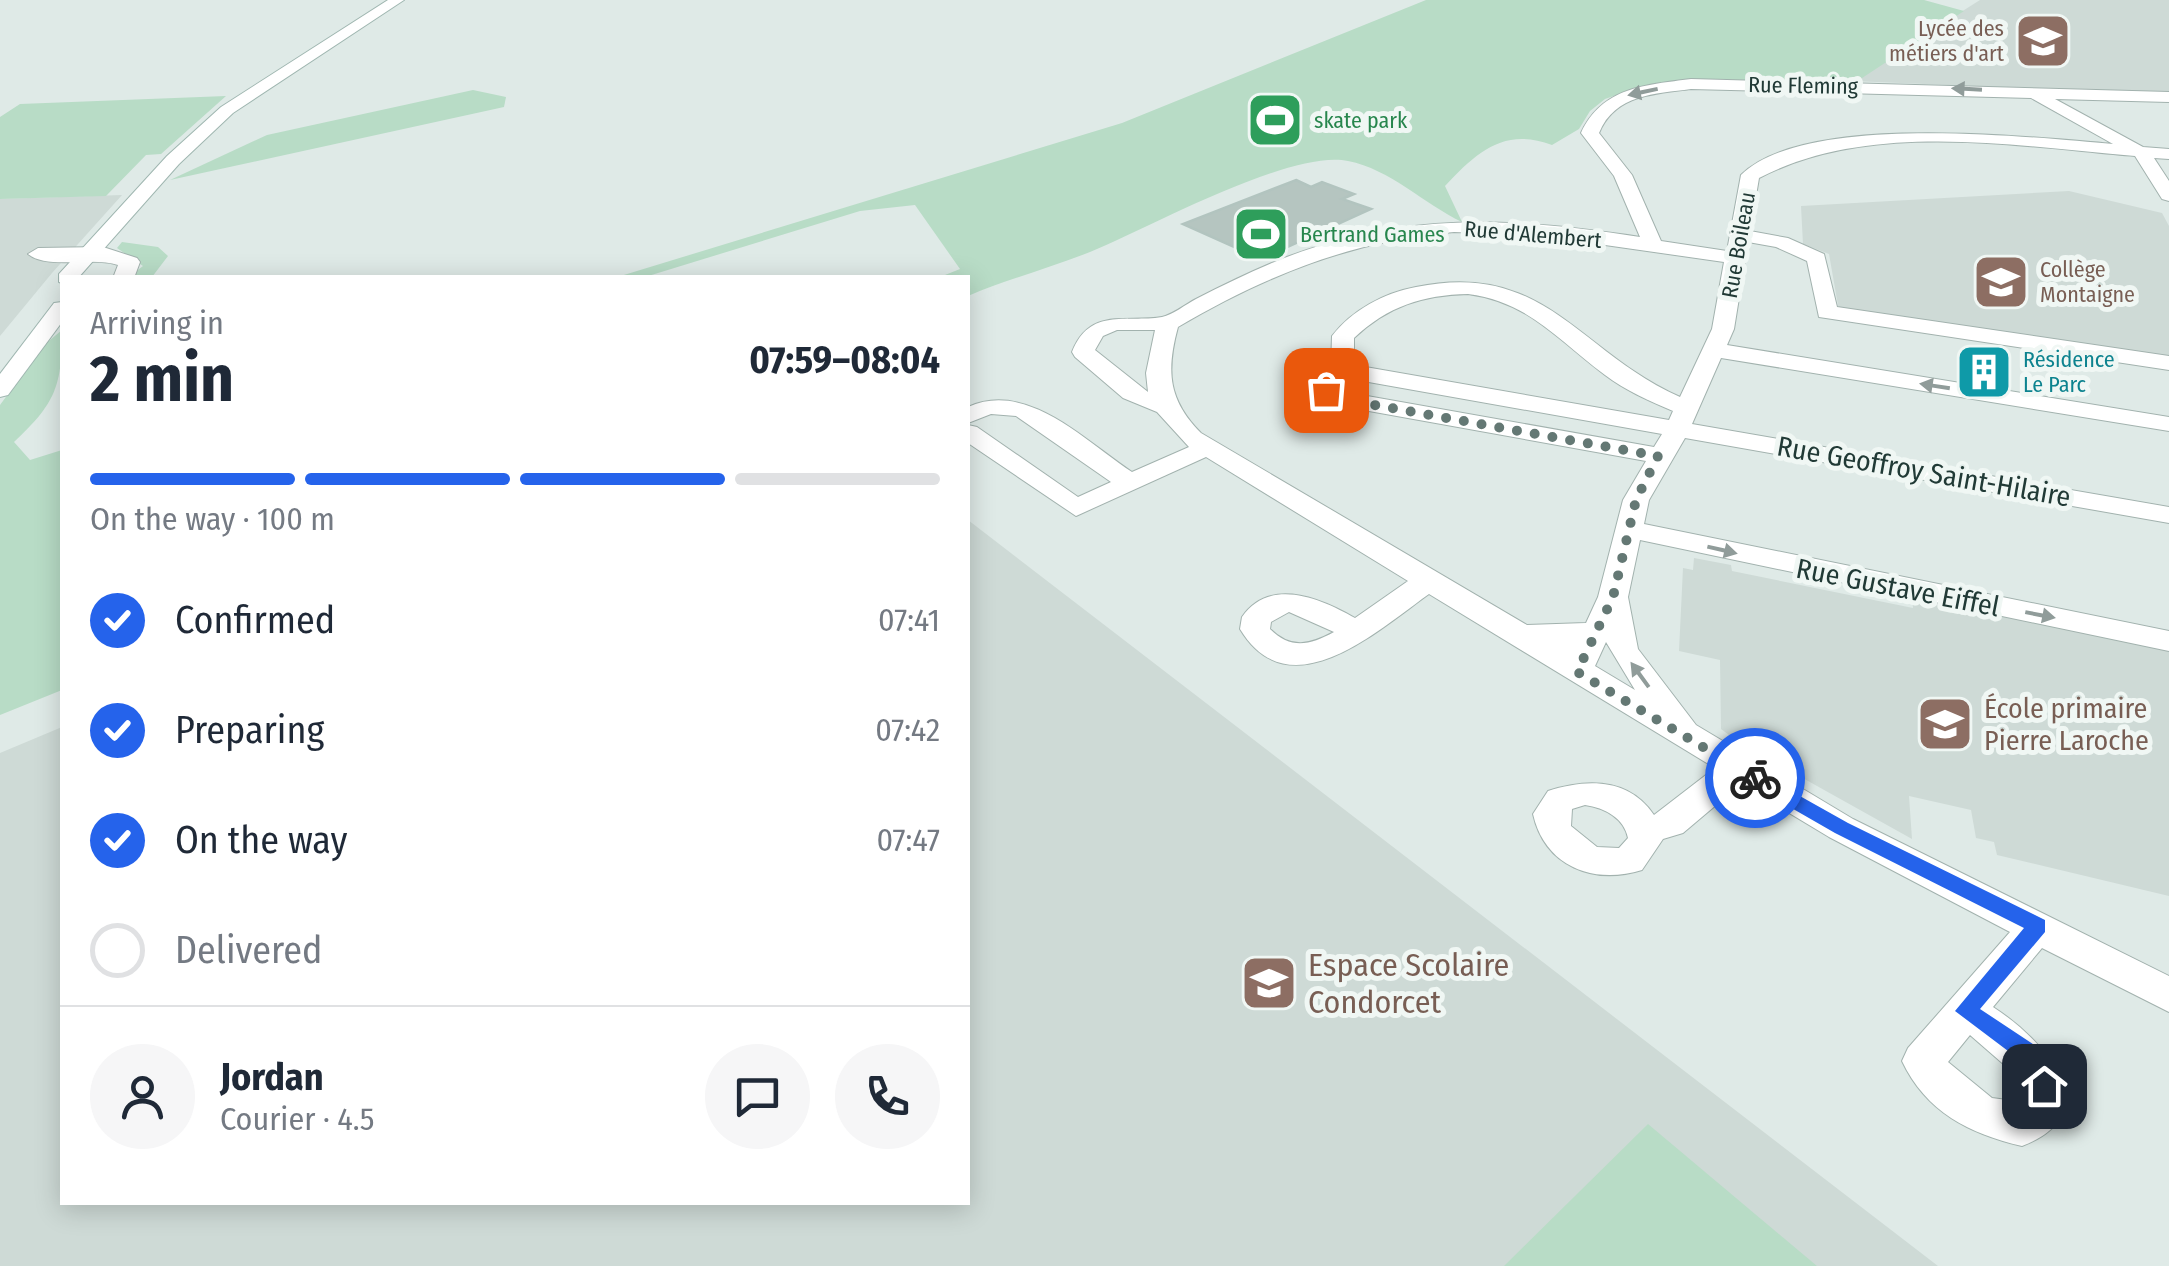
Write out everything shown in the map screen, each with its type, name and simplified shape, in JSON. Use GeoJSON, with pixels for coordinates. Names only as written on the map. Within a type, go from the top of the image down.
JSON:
{"type":"FeatureCollection","features":[{"type":"Feature","properties":{"kind":"street"},"geometry":{"type":"LineString","coordinates":[[70,275],[95,253],[173,160],[227,110],[398,0]]}},
{"type":"Feature","properties":{"kind":"street","name":"Rue Fleming"},"geometry":{"type":"LineString","coordinates":[[1654,247],[1623,175],[1590,133],[1596,116],[1615,100],[1691,84],[2169,97]]}},
{"type":"Feature","properties":{"kind":"street"},"geometry":{"type":"LineString","coordinates":[[2030,92],[2142,153],[2169,194]]}},
{"type":"Feature","properties":{"kind":"street","name":"Rue Boileau"},"geometry":{"type":"LineString","coordinates":[[1577,672],[1613,597],[1636,500],[1715,350],[1750,175],[1775,158],[1807,148],[1910,142],[2169,154]]}},
{"type":"Feature","properties":{"kind":"street","name":"Rue d'Alembert"},"geometry":{"type":"LineString","coordinates":[[1168,324],[1206,300],[1350,242],[1419,228],[1508,228],[1654,247],[1738,247],[1781,242],[1817,258],[1827,312],[2169,363]]}},
{"type":"Feature","properties":{"kind":"street"},"geometry":{"type":"LineString","coordinates":[[86,275],[95,253]]}},
{"type":"Feature","properties":{"kind":"street"},"geometry":{"type":"LineString","coordinates":[[38,254],[95,253],[130,262],[124,275]]}},
{"type":"Feature","properties":{"kind":"street"},"geometry":{"type":"LineString","coordinates":[[0,356],[60,285]]}},
{"type":"Feature","properties":{"kind":"street"},"geometry":{"type":"LineString","coordinates":[[1342,370],[1342,336],[1360,316],[1403,295],[1460,288],[1531,305],[1615,372],[1682,418]]}},
{"type":"Feature","properties":{"kind":"street"},"geometry":{"type":"LineString","coordinates":[[1162,406],[1131,393],[1083,352],[1086,340],[1099,328],[1127,321],[1168,324],[1156,361],[1162,406],[1171,419],[1206,448],[1841,828],[2169,995]]}},
{"type":"Feature","properties":{"kind":"street"},"geometry":{"type":"LineString","coordinates":[[0,390],[54,324]]}},
{"type":"Feature","properties":{"kind":"street"},"geometry":{"type":"LineString","coordinates":[[1715,350],[2169,424]]}},
{"type":"Feature","properties":{"kind":"street"},"geometry":{"type":"LineString","coordinates":[[1658,456],[1330,397],[1322,384],[1342,370],[1682,418]]}},
{"type":"Feature","properties":{"kind":"street"},"geometry":{"type":"LineString","coordinates":[[970,415],[988,407],[1022,409],[1130,483]]}},
{"type":"Feature","properties":{"kind":"street","name":"Rue Geoffroy Saint-Hilaire"},"geometry":{"type":"LineString","coordinates":[[1682,418],[2169,515]]}},
{"type":"Feature","properties":{"kind":"street"},"geometry":{"type":"LineString","coordinates":[[970,433],[1065,504],[1088,505],[1206,448]]}},
{"type":"Feature","properties":{"kind":"street","name":"Rue Gustave Eiffel"},"geometry":{"type":"LineString","coordinates":[[1627,529],[2169,641]]}},
{"type":"Feature","properties":{"kind":"street"},"geometry":{"type":"LineString","coordinates":[[1352,630],[1428,581]]}},
{"type":"Feature","properties":{"kind":"street","name":"Rue Boileau"},"geometry":{"type":"LineString","coordinates":[[1613,597],[1623,651],[1692,742]]}},
{"type":"Feature","properties":{"kind":"street"},"geometry":{"type":"LineString","coordinates":[[1512,634],[1565,637],[1596,631]]}},
{"type":"Feature","properties":{"kind":"street"},"geometry":{"type":"LineString","coordinates":[[1645,831],[1672,824],[1737,768]]}},
{"type":"Feature","properties":{"kind":"street"},"geometry":{"type":"LineString","coordinates":[[1966,1011],[2038,926]]}},
{"type":"Feature","properties":{"kind":"shaded area","name":"Lycée des métiers d'art"},"geometry":{"type":"Polygon","coordinates":[[[1980,0],[2169,0],[2169,94],[1852,81],[1980,0]]]}},
{"type":"Feature","properties":{"kind":"shaded area","name":"Collège Montaigne"},"geometry":{"type":"Polygon","coordinates":[[[2069,191],[2162,213],[2169,226],[2169,359],[1839,311],[1829,254],[1803,244],[1801,206],[2069,191]]]}},
{"type":"Feature","properties":{"kind":"shaded area"},"geometry":{"type":"Polygon","coordinates":[[[122,195],[52,273],[0,336],[0,199],[122,195]]]}},
{"type":"Feature","properties":{"kind":"shaded area","name":"Espace Scolaire Condorcet"},"geometry":{"type":"Polygon","coordinates":[[[970,522],[1938,1266],[0,1266],[0,753],[60,728],[60,1205],[970,1205],[970,522]]]}},
{"type":"Feature","properties":{"kind":"shaded area","name":"École primaire Pierre Laroche"},"geometry":{"type":"Polygon","coordinates":[[[1694,558],[1731,565],[1732,571],[1913,608],[1912,596],[2169,648],[2169,896],[1997,855],[1994,842],[1976,838],[1971,810],[1909,796],[1912,839],[1740,743],[1721,729],[1720,660],[1679,651],[1683,568],[1693,570],[1694,558]]]}},
{"type":"Feature","properties":{"kind":"green space"},"geometry":{"type":"Polygon","coordinates":[[[1426,0],[1924,0],[1964,11],[1856,82],[1707,80],[1637,88],[1605,99],[1590,111],[1579,129],[1552,145],[1520,139],[1492,146],[1445,186],[1462,222],[1378,171],[1348,161],[1323,161],[1256,178],[1090,252],[970,295],[970,275],[945,275],[960,269],[915,205],[860,211],[652,275],[624,275],[1122,123],[1426,0]]]}},
{"type":"Feature","properties":{"kind":"green space"},"geometry":{"type":"Polygon","coordinates":[[[473,90],[506,97],[504,107],[170,180],[267,135],[473,90]]]}},
{"type":"Feature","properties":{"kind":"green space"},"geometry":{"type":"Polygon","coordinates":[[[226,96],[161,154],[146,155],[106,196],[0,199],[0,117],[20,104],[226,96]]]}},
{"type":"Feature","properties":{"kind":"green space"},"geometry":{"type":"Polygon","coordinates":[[[122,242],[158,247],[168,256],[154,275],[132,275],[143,266],[117,248],[122,242]]]}},
{"type":"Feature","properties":{"kind":"green space"},"geometry":{"type":"Polygon","coordinates":[[[60,332],[58,380],[48,404],[14,442],[30,460],[60,451],[60,691],[0,715],[0,405],[44,345],[60,332]]]}},
{"type":"Feature","properties":{"kind":"green space"},"geometry":{"type":"Polygon","coordinates":[[[1648,1124],[1817,1266],[1504,1266],[1648,1124]]]}},
{"type":"Feature","properties":{"kind":"building","name":"Bertrand Games"},"geometry":{"type":"Polygon","coordinates":[[[1296,180],[1311,187],[1322,182],[1354,194],[1342,199],[1371,209],[1261,259],[1183,224],[1296,180]]]}},
{"type":"Feature","properties":{"kind":"way so far"},"geometry":{"type":"LineString","coordinates":[[1326,390],[1330,397],[1658,456],[1636,500],[1613,597],[1577,672],[1755,778]]}},
{"type":"Feature","properties":{"kind":"place","name":"Lycée des métiers d'art"},"geometry":{"type":"Point","coordinates":[2043,41]}},
{"type":"Feature","properties":{"kind":"place","name":"skate park"},"geometry":{"type":"Point","coordinates":[1275,120]}},
{"type":"Feature","properties":{"kind":"place","name":"Bertrand Games"},"geometry":{"type":"Point","coordinates":[1261,234]}},
{"type":"Feature","properties":{"kind":"place","name":"Collège Montaigne"},"geometry":{"type":"Point","coordinates":[2001,282]}},
{"type":"Feature","properties":{"kind":"place","name":"Résidence Le Parc"},"geometry":{"type":"Point","coordinates":[1984,372]}},
{"type":"Feature","properties":{"kind":"place","name":"École primaire Pierre Laroche"},"geometry":{"type":"Point","coordinates":[1945,724]}},
{"type":"Feature","properties":{"kind":"place","name":"Espace Scolaire Condorcet"},"geometry":{"type":"Point","coordinates":[1269,983]}},
{"type":"Feature","properties":{"kind":"route"},"geometry":{"type":"LineString","coordinates":[[1755,778],[1841,828],[2038,926],[1966,1011],[2028,1053],[2044,1086]]}}]}
